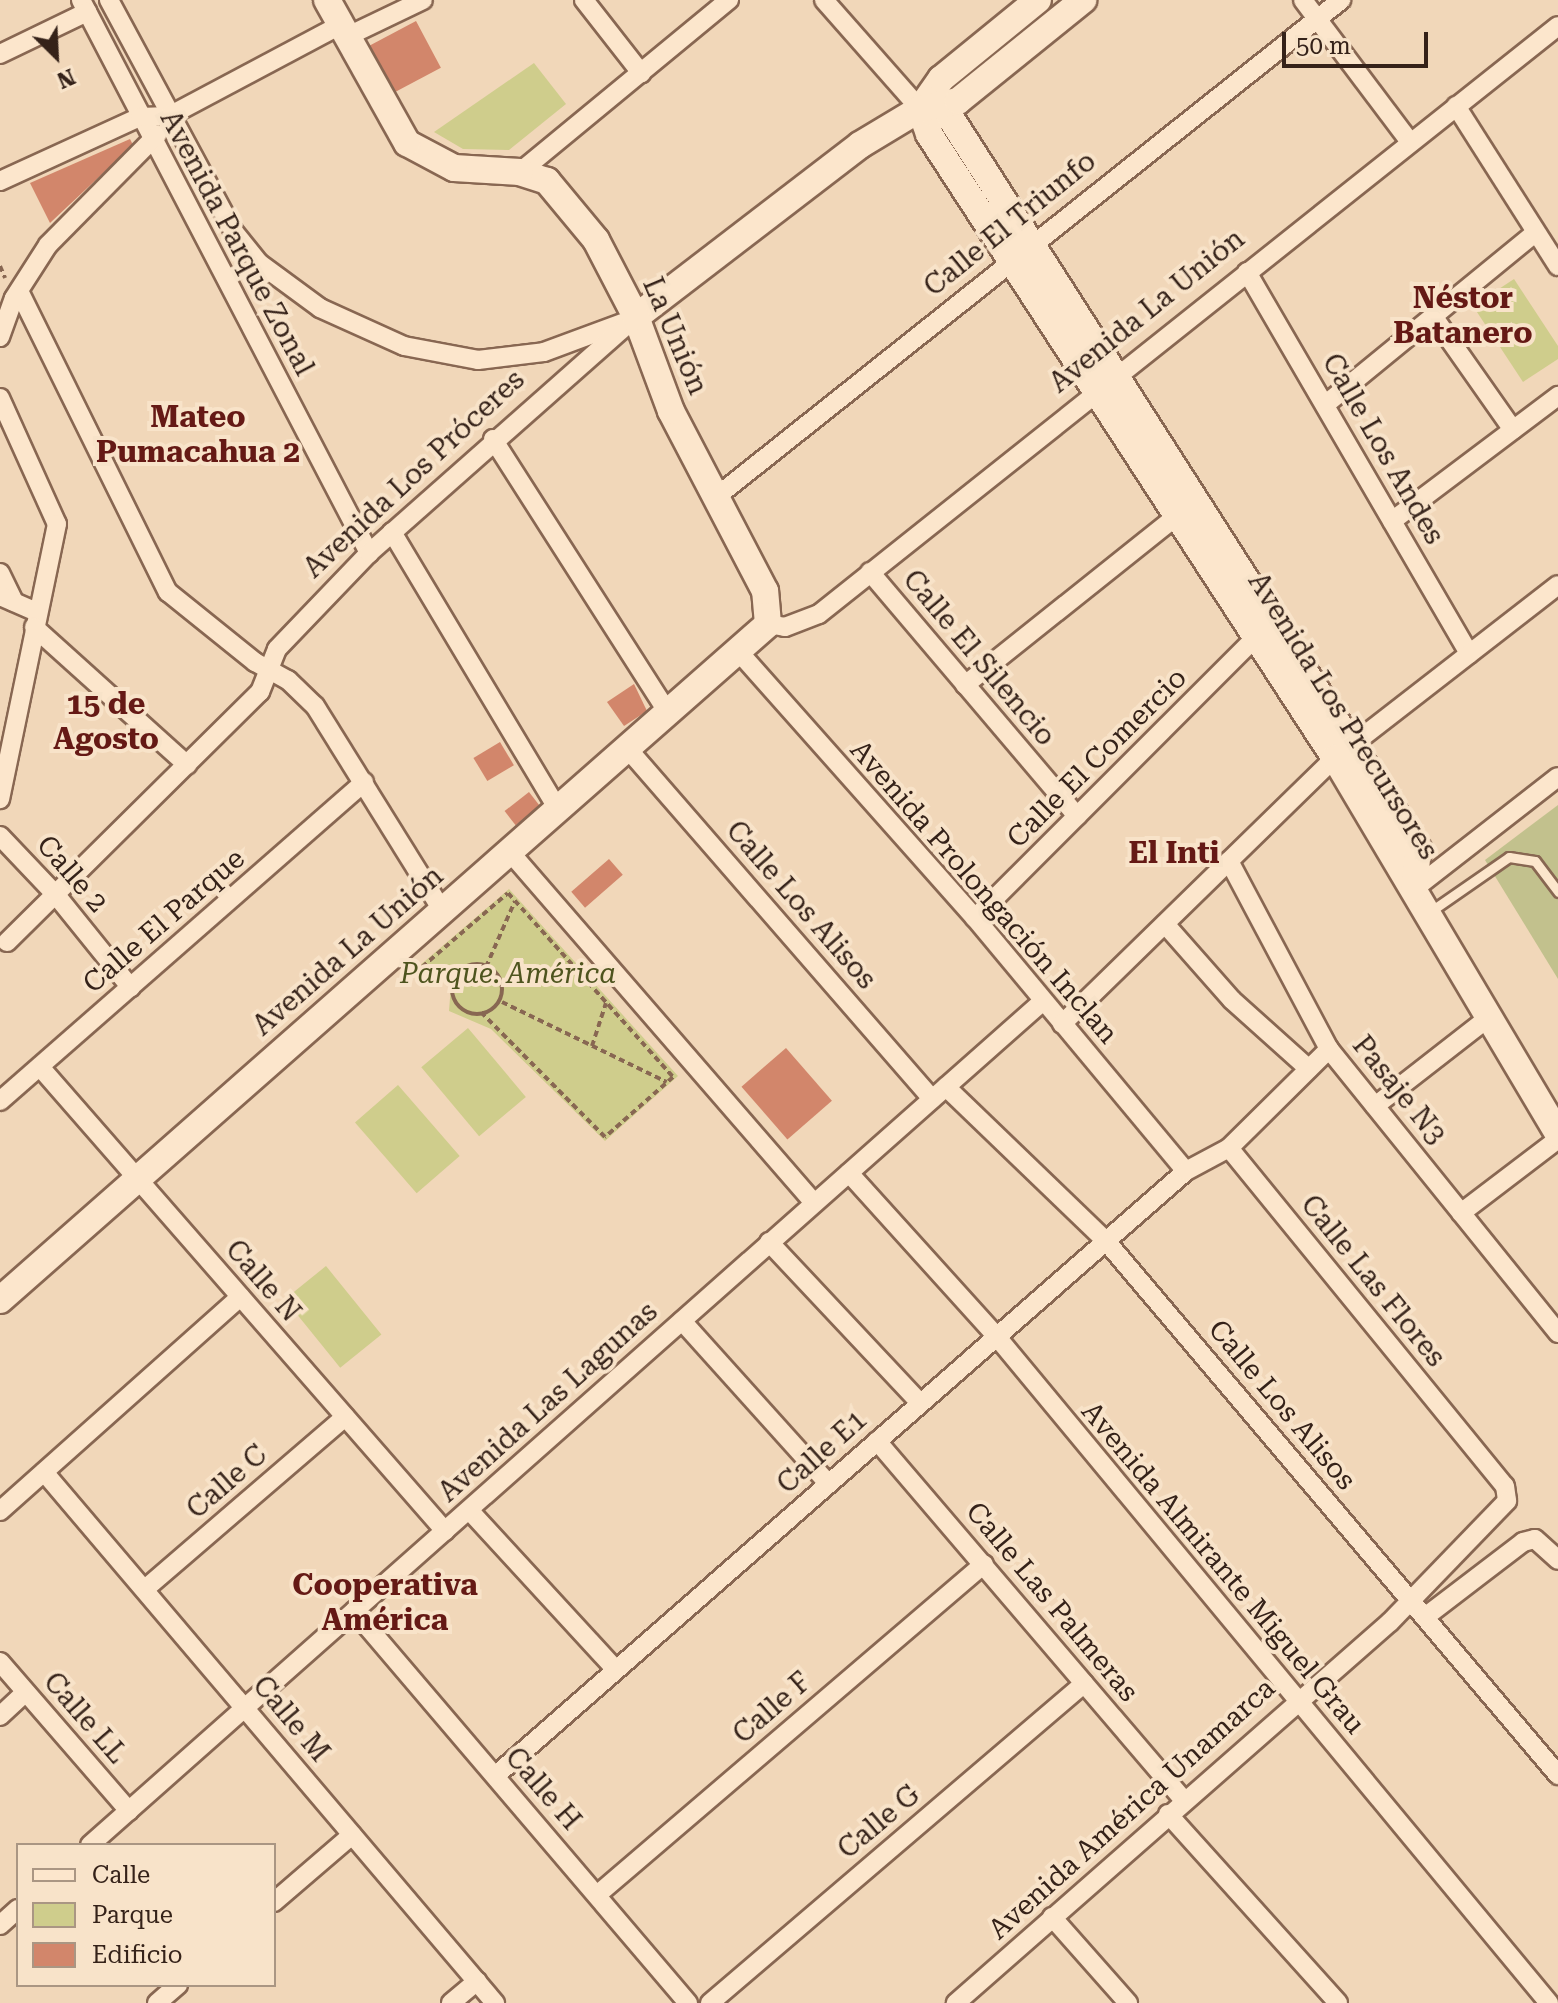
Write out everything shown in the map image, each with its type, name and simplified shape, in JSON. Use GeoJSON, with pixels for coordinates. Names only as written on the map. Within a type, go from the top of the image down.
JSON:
{"type":"FeatureCollection","features":[{"type":"Feature","properties":{"kind":"street","name":"Avenida Parque Zonal"},"geometry":{"type":"LineString","coordinates":[[109,0],[234,232],[259,263],[320,308],[404,346],[478,360],[544,352],[636,317]]}},
{"type":"Feature","properties":{"kind":"street"},"geometry":{"type":"LineString","coordinates":[[327,0],[344,31]]}},
{"type":"Feature","properties":{"kind":"street"},"geometry":{"type":"LineString","coordinates":[[0,181],[140,117],[169,116],[344,31],[423,0]]}},
{"type":"Feature","properties":{"kind":"street"},"geometry":{"type":"LineString","coordinates":[[584,0],[641,73]]}},
{"type":"Feature","properties":{"kind":"street"},"geometry":{"type":"LineString","coordinates":[[520,172],[729,0]]}},
{"type":"Feature","properties":{"kind":"street","name":"Avenida Los Precursores"},"geometry":{"type":"LineString","coordinates":[[824,0],[920,109],[929,134],[1021,250],[1343,751],[1414,889],[1558,1133]]}},
{"type":"Feature","properties":{"kind":"street","name":"Avenida Los Próceres"},"geometry":{"type":"LineString","coordinates":[[920,109],[941,79],[1038,0]]}},
{"type":"Feature","properties":{"kind":"street","name":"Avenida Los Próceres"},"geometry":{"type":"LineString","coordinates":[[7,942],[260,692],[277,649],[369,553],[493,439],[636,317],[860,145],[920,109],[958,101],[1083,0]]}},
{"type":"Feature","properties":{"kind":"street"},"geometry":{"type":"LineString","coordinates":[[1303,0],[1410,142]]}},
{"type":"Feature","properties":{"kind":"street","name":"Calle El Triunfo"},"geometry":{"type":"LineString","coordinates":[[716,497],[1021,250],[1341,0]]}},
{"type":"Feature","properties":{"kind":"street","name":"Avenida Parque Zonal"},"geometry":{"type":"LineString","coordinates":[[84,6],[153,144],[369,553]]}},
{"type":"Feature","properties":{"kind":"street"},"geometry":{"type":"LineString","coordinates":[[0,54],[84,6]]}},
{"type":"Feature","properties":{"kind":"street","name":"Avenida La Unión"},"geometry":{"type":"LineString","coordinates":[[768,624],[785,627],[803,622],[870,572],[1558,26]]}},
{"type":"Feature","properties":{"kind":"street","name":"La Unión"},"geometry":{"type":"LineString","coordinates":[[344,31],[407,143],[454,168],[520,172],[547,181],[596,240],[636,317],[671,411],[765,591],[768,624]]}},
{"type":"Feature","properties":{"kind":"street"},"geometry":{"type":"LineString","coordinates":[[1456,106],[1558,266]]}},
{"type":"Feature","properties":{"kind":"street"},"geometry":{"type":"LineString","coordinates":[[0,337],[19,291],[48,245],[153,144],[169,116]]}},
{"type":"Feature","properties":{"kind":"street"},"geometry":{"type":"LineString","coordinates":[[1326,404],[1536,232]]}},
{"type":"Feature","properties":{"kind":"street","name":"Calle Los Andes"},"geometry":{"type":"LineString","coordinates":[[1247,272],[1469,654]]}},
{"type":"Feature","properties":{"kind":"street"},"geometry":{"type":"LineString","coordinates":[[19,291],[168,592],[315,706],[443,912]]}},
{"type":"Feature","properties":{"kind":"street"},"geometry":{"type":"LineString","coordinates":[[1433,316],[1513,430]]}},
{"type":"Feature","properties":{"kind":"street","name":"Avenida Los Precursores"},"geometry":{"type":"LineString","coordinates":[[1107,384],[1178,515],[1257,636],[1343,751]]}},
{"type":"Feature","properties":{"kind":"street"},"geometry":{"type":"LineString","coordinates":[[1392,521],[1558,396]]}},
{"type":"Feature","properties":{"kind":"street"},"geometry":{"type":"LineString","coordinates":[[0,398],[55,511],[55,538],[35,620],[7,712],[0,799]]}},
{"type":"Feature","properties":{"kind":"street"},"geometry":{"type":"LineString","coordinates":[[493,439],[668,713]]}},
{"type":"Feature","properties":{"kind":"street"},"geometry":{"type":"LineString","coordinates":[[965,685],[1178,515]]}},
{"type":"Feature","properties":{"kind":"street"},"geometry":{"type":"LineString","coordinates":[[392,532],[558,809]]}},
{"type":"Feature","properties":{"kind":"street","name":"Calle El Silencio"},"geometry":{"type":"LineString","coordinates":[[870,572],[1077,816]]}},
{"type":"Feature","properties":{"kind":"street"},"geometry":{"type":"LineString","coordinates":[[0,573],[7,599],[35,620],[187,765]]}},
{"type":"Feature","properties":{"kind":"street"},"geometry":{"type":"LineString","coordinates":[[1062,1024],[1343,751],[1558,585]]}},
{"type":"Feature","properties":{"kind":"street"},"geometry":{"type":"LineString","coordinates":[[738,651],[768,624]]}},
{"type":"Feature","properties":{"kind":"street","name":"Calle El Comercio"},"geometry":{"type":"LineString","coordinates":[[975,918],[1257,636]]}},
{"type":"Feature","properties":{"kind":"street","name":"Avenida La Unión"},"geometry":{"type":"LineString","coordinates":[[0,1300],[135,1177],[443,912],[738,651]]}},
{"type":"Feature","properties":{"kind":"street","name":"Avenida Prolongación Inclan"},"geometry":{"type":"LineString","coordinates":[[738,651],[975,918],[1186,1171]]}},
{"type":"Feature","properties":{"kind":"street","name":"Calle Los Alisos"},"geometry":{"type":"LineString","coordinates":[[627,748],[939,1093],[1106,1241],[1558,1775]]}},
{"type":"Feature","properties":{"kind":"street"},"geometry":{"type":"LineString","coordinates":[[1414,889],[1558,777]]}},
{"type":"Feature","properties":{"kind":"street","name":"Calle El Parque"},"geometry":{"type":"LineString","coordinates":[[0,1101],[364,782]]}},
{"type":"Feature","properties":{"kind":"street","name":"Calle 2"},"geometry":{"type":"LineString","coordinates":[[0,836],[56,895],[131,988]]}},
{"type":"Feature","properties":{"kind":"street"},"geometry":{"type":"LineString","coordinates":[[510,852],[814,1203]]}},
{"type":"Feature","properties":{"kind":"street","name":"Pasaje N3"},"geometry":{"type":"LineString","coordinates":[[1229,861],[1329,1049],[1556,1325]]}},
{"type":"Feature","properties":{"kind":"street"},"geometry":{"type":"LineString","coordinates":[[1165,924],[1232,1000],[1309,1069]]}},
{"type":"Feature","properties":{"kind":"street","name":"Avenida Las Lagunas"},"geometry":{"type":"LineString","coordinates":[[92,1843],[1042,1002]]}},
{"type":"Feature","properties":{"kind":"street"},"geometry":{"type":"LineString","coordinates":[[1375,1106],[1488,1018]]}},
{"type":"Feature","properties":{"kind":"street"},"geometry":{"type":"LineString","coordinates":[[1186,1171],[1229,1148],[1329,1049]]}},
{"type":"Feature","properties":{"kind":"street","name":"Calle N"},"geometry":{"type":"LineString","coordinates":[[40,1067],[445,1531]]}},
{"type":"Feature","properties":{"kind":"street"},"geometry":{"type":"LineString","coordinates":[[1461,1213],[1558,1139]]}},
{"type":"Feature","properties":{"kind":"street","name":"Calle Las Flores"},"geometry":{"type":"LineString","coordinates":[[1229,1148],[1505,1486]]}},
{"type":"Feature","properties":{"kind":"street","name":"Calle E1"},"geometry":{"type":"LineString","coordinates":[[495,1776],[1186,1171]]}},
{"type":"Feature","properties":{"kind":"street","name":"Avenida Almirante Miguel Grau"},"geometry":{"type":"LineString","coordinates":[[849,1173],[997,1337],[1549,2003]]}},
{"type":"Feature","properties":{"kind":"street"},"geometry":{"type":"LineString","coordinates":[[769,1242],[920,1403]]}},
{"type":"Feature","properties":{"kind":"street"},"geometry":{"type":"LineString","coordinates":[[0,1511],[240,1297]]}},
{"type":"Feature","properties":{"kind":"street"},"geometry":{"type":"LineString","coordinates":[[682,1321],[829,1484]]}},
{"type":"Feature","properties":{"kind":"street","name":"Calle C"},"geometry":{"type":"LineString","coordinates":[[145,1589],[345,1417]]}},
{"type":"Feature","properties":{"kind":"street","name":"Calle Las Palmeras"},"geometry":{"type":"LineString","coordinates":[[877,1441],[1184,1800]]}},
{"type":"Feature","properties":{"kind":"street","name":"Calle M"},"geometry":{"type":"LineString","coordinates":[[44,1472],[495,2003]]}},
{"type":"Feature","properties":{"kind":"street","name":"Avenida América Unamarca"},"geometry":{"type":"LineString","coordinates":[[956,2003],[1411,1600],[1502,1508],[1505,1486]]}},
{"type":"Feature","properties":{"kind":"street"},"geometry":{"type":"LineString","coordinates":[[469,1510],[616,1670]]}},
{"type":"Feature","properties":{"kind":"street"},"geometry":{"type":"LineString","coordinates":[[1425,1617],[1523,1542],[1535,1539],[1558,1560]]}},
{"type":"Feature","properties":{"kind":"street","name":"Calle F"},"geometry":{"type":"LineString","coordinates":[[597,1895],[984,1564]]}},
{"type":"Feature","properties":{"kind":"street","name":"Calle H"},"geometry":{"type":"LineString","coordinates":[[354,1611],[688,2003]]}},
{"type":"Feature","properties":{"kind":"street","name":"Calle LL"},"geometry":{"type":"LineString","coordinates":[[0,1662],[129,1811]]}},
{"type":"Feature","properties":{"kind":"street","name":"Calle G"},"geometry":{"type":"LineString","coordinates":[[710,2003],[1084,1684]]}},
{"type":"Feature","properties":{"kind":"street"},"geometry":{"type":"LineString","coordinates":[[0,1716],[26,1692]]}},
{"type":"Feature","properties":{"kind":"street"},"geometry":{"type":"LineString","coordinates":[[1168,1814],[1338,2003]]}},
{"type":"Feature","properties":{"kind":"street"},"geometry":{"type":"LineString","coordinates":[[276,1900],[352,1835]]}},
{"type":"Feature","properties":{"kind":"street"},"geometry":{"type":"LineString","coordinates":[[0,1925],[16,1911]]}},
{"type":"Feature","properties":{"kind":"street"},"geometry":{"type":"LineString","coordinates":[[1052,1917],[1128,2003]]}},
{"type":"Feature","properties":{"kind":"street"},"geometry":{"type":"LineString","coordinates":[[451,2003],[477,1981]]}},
{"type":"Feature","properties":{"kind":"street"},"geometry":{"type":"LineString","coordinates":[[157,2003],[176,1987]]}},
{"type":"Feature","properties":{"kind":"lane"},"geometry":{"type":"LineString","coordinates":[[1428,913],[1509,857],[1535,861],[1558,892]]}},
{"type":"Feature","properties":{"kind":"path"},"geometry":{"type":"LineString","coordinates":[[454,982],[422,967],[508,893],[673,1077],[605,1137],[481,1012]]}},
{"type":"Feature","properties":{"kind":"path"},"geometry":{"type":"LineString","coordinates":[[486,967],[515,901]]}},
{"type":"Feature","properties":{"kind":"path"},"geometry":{"type":"LineString","coordinates":[[476,961],[499,974],[502,1002],[475,1015],[455,1005],[454,982],[476,961]]}},
{"type":"Feature","properties":{"kind":"path"},"geometry":{"type":"LineString","coordinates":[[502,1002],[667,1082]]}},
{"type":"Feature","properties":{"kind":"path"},"geometry":{"type":"LineString","coordinates":[[592,1046],[606,1003]]}},
{"type":"Feature","properties":{"kind":"green space"},"geometry":{"type":"Polygon","coordinates":[[[534,63],[566,104],[509,150],[463,149],[434,132],[534,63]]]}},
{"type":"Feature","properties":{"kind":"green space"},"geometry":{"type":"Polygon","coordinates":[[[1514,279],[1558,346],[1558,359],[1523,382],[1473,306],[1514,279]]]}},
{"type":"Feature","properties":{"kind":"green space","name":"Parque. América"},"geometry":{"type":"Polygon","coordinates":[[[509,889],[678,1076],[605,1141],[491,1029],[449,1011],[451,985],[418,967],[509,889]]]}},
{"type":"Feature","properties":{"kind":"green space"},"geometry":{"type":"Polygon","coordinates":[[[468,1028],[526,1097],[479,1136],[421,1067],[468,1028]]]}},
{"type":"Feature","properties":{"kind":"green space"},"geometry":{"type":"Polygon","coordinates":[[[398,1085],[460,1156],[417,1193],[355,1122],[398,1085]]]}},
{"type":"Feature","properties":{"kind":"green space"},"geometry":{"type":"Polygon","coordinates":[[[326,1266],[381,1334],[340,1368],[285,1299],[326,1266]]]}},
{"type":"Feature","properties":{"kind":"shaded area"},"geometry":{"type":"Polygon","coordinates":[[[1558,805],[1558,979],[1485,860],[1558,805]]]}},
{"type":"Feature","properties":{"kind":"building"},"geometry":{"type":"Polygon","coordinates":[[[416,21],[441,68],[392,94],[367,47],[416,21]]]}},
{"type":"Feature","properties":{"kind":"building"},"geometry":{"type":"Polygon","coordinates":[[[130,139],[133,145],[50,223],[30,183],[130,139]]]}},
{"type":"Feature","properties":{"kind":"building"},"geometry":{"type":"Polygon","coordinates":[[[634,684],[647,711],[624,726],[607,702],[634,684]]]}},
{"type":"Feature","properties":{"kind":"building"},"geometry":{"type":"Polygon","coordinates":[[[500,742],[514,765],[487,781],[473,758],[500,742]]]}},
{"type":"Feature","properties":{"kind":"building"},"geometry":{"type":"Polygon","coordinates":[[[529,792],[540,806],[516,825],[505,811],[529,792]]]}},
{"type":"Feature","properties":{"kind":"building"},"geometry":{"type":"Polygon","coordinates":[[[609,859],[623,875],[585,908],[571,892],[609,859]]]}},
{"type":"Feature","properties":{"kind":"building"},"geometry":{"type":"Polygon","coordinates":[[[786,1048],[832,1101],[787,1140],[741,1087],[786,1048]]]}},
{"type":"Feature","properties":{"kind":"district","name":"Néstor Batanero"},"geometry":{"type":"Point","coordinates":[1463,315]}},
{"type":"Feature","properties":{"kind":"district","name":"Mateo Pumacahua 2"},"geometry":{"type":"Point","coordinates":[198,434]}},
{"type":"Feature","properties":{"kind":"district","name":"15 de Agosto"},"geometry":{"type":"Point","coordinates":[106,721]}},
{"type":"Feature","properties":{"kind":"district","name":"El Inti"},"geometry":{"type":"Point","coordinates":[1174,853]}},
{"type":"Feature","properties":{"kind":"district","name":"Cooperativa América"},"geometry":{"type":"Point","coordinates":[385,1602]}}]}
